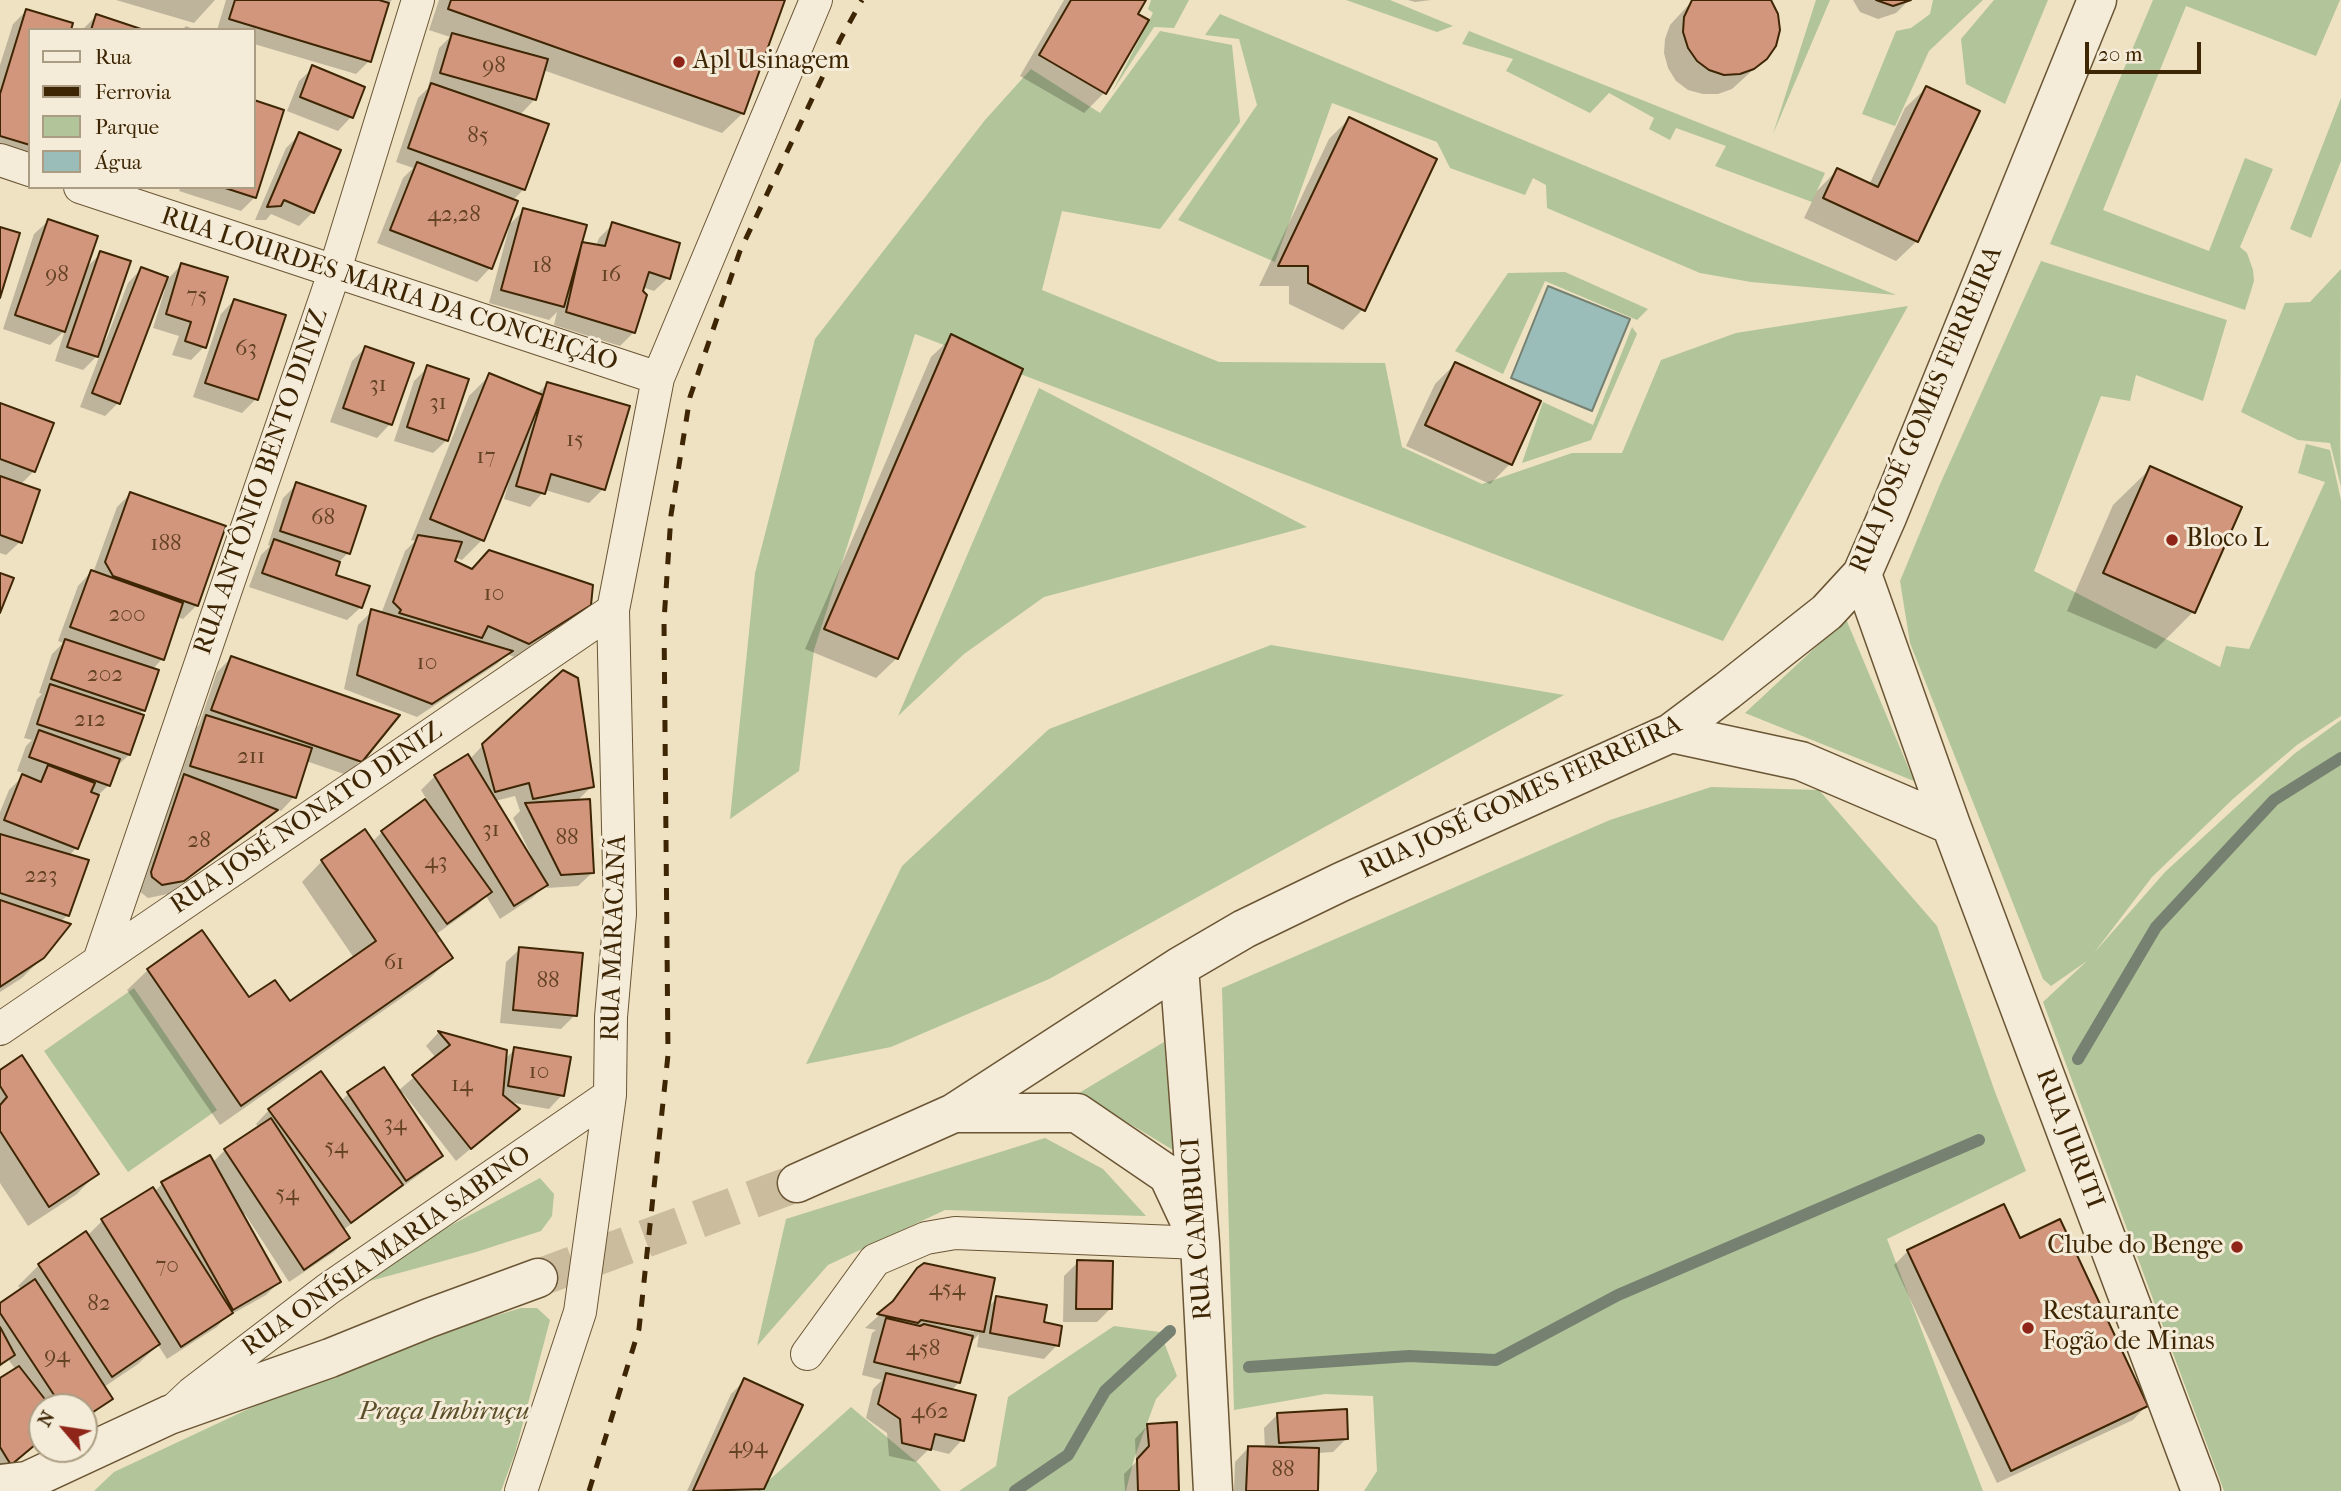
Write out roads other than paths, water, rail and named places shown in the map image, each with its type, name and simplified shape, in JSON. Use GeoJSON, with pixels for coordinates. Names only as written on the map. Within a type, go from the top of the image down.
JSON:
{"type":"FeatureCollection","features":[{"type":"Feature","properties":{"kind":"street","name":"RUA ANTÔNIO BENTO DINIZ"},"geometry":{"type":"LineString","coordinates":[[99,961],[334,273],[418,0]]}},
{"type":"Feature","properties":{"kind":"street","name":"RUA MARACANÃ"},"geometry":{"type":"LineString","coordinates":[[521,1491],[580,1312],[610,1095],[611,1017],[621,914],[613,610],[658,378],[816,0]]}},
{"type":"Feature","properties":{"kind":"street","name":"RUA JOSÉ GOMES FERREIRA"},"geometry":{"type":"LineString","coordinates":[[797,1183],[954,1114],[1179,967],[1244,929],[1341,882],[1671,733],[1826,612],[1862,574],[2097,0]]}},
{"type":"Feature","properties":{"kind":"street"},"geometry":{"type":"LineString","coordinates":[[0,160],[28,169]]}},
{"type":"Feature","properties":{"kind":"street","name":"RUA LOURDES MARIA DA CONCEIÇÃO"},"geometry":{"type":"LineString","coordinates":[[86,189],[658,378]]}},
{"type":"Feature","properties":{"kind":"street","name":"RUA JURITI"},"geometry":{"type":"LineString","coordinates":[[1862,574],[1951,825],[2201,1491]]}},
{"type":"Feature","properties":{"kind":"street","name":"RUA JOSÉ NONATO DINIZ"},"geometry":{"type":"LineString","coordinates":[[0,1028],[613,610]]}},
{"type":"Feature","properties":{"kind":"street"},"geometry":{"type":"LineString","coordinates":[[1671,733],[1801,761],[1951,825]]}},
{"type":"Feature","properties":{"kind":"street","name":"RUA CAMBUCI"},"geometry":{"type":"LineString","coordinates":[[1179,967],[1200,1243],[1213,1491]]}},
{"type":"Feature","properties":{"kind":"street","name":"RUA ONÍSIA MARIA SABINO"},"geometry":{"type":"LineString","coordinates":[[169,1415],[192,1393],[328,1289],[610,1095]]}},
{"type":"Feature","properties":{"kind":"street"},"geometry":{"type":"LineString","coordinates":[[807,1354],[875,1260],[926,1238],[955,1233],[1200,1243],[1168,1175],[1077,1113],[954,1114]]}},
{"type":"Feature","properties":{"kind":"street","name":"RUA ONÍSIA MARIA SABINO"},"geometry":{"type":"LineString","coordinates":[[0,1483],[27,1480],[169,1415],[330,1359],[429,1318],[538,1278]]}},
{"type":"Feature","properties":{"kind":"street","name":"RUA ONÍSIA MARIA SABINO"},"geometry":{"type":"LineString","coordinates":[[64,1491],[110,1443]]}},
{"type":"Feature","properties":{"kind":"water"},"geometry":{"type":"Polygon","coordinates":[[[1548,286],[1630,319],[1592,411],[1511,378],[1548,286]]]}},
{"type":"Feature","properties":{"kind":"waterway"},"geometry":{"type":"LineString","coordinates":[[2078,1059],[2156,927],[2274,800],[2341,758]]}},
{"type":"Feature","properties":{"kind":"waterway"},"geometry":{"type":"LineString","coordinates":[[1249,1367],[1409,1356],[1496,1360],[1618,1295],[1979,1140]]}},
{"type":"Feature","properties":{"kind":"waterway"},"geometry":{"type":"LineString","coordinates":[[1015,1491],[1068,1455],[1105,1391],[1170,1331]]}},
{"type":"Feature","properties":{"kind":"tunnel"},"geometry":{"type":"LineString","coordinates":[[538,1278],[797,1183]]}},
{"type":"Feature","properties":{"kind":"railway"},"geometry":{"type":"LineString","coordinates":[[589,1491],[639,1329],[668,1055],[664,621],[671,515],[690,397],[740,251],[840,40],[862,0]]}},
{"type":"Feature","properties":{"kind":"place","name":"Apl Usinagem"},"geometry":{"type":"Point","coordinates":[679,62]}},
{"type":"Feature","properties":{"kind":"place","name":"Bloco L"},"geometry":{"type":"Point","coordinates":[2172,540]}},
{"type":"Feature","properties":{"kind":"place","name":"Clube do Benge"},"geometry":{"type":"Point","coordinates":[2237,1247]}},
{"type":"Feature","properties":{"kind":"place","name":"Restaurante Fogão de Minas"},"geometry":{"type":"Point","coordinates":[2028,1328]}},
{"type":"Feature","properties":{"kind":"park label","name":"Praça Imbiruçu"},"geometry":{"type":"Point","coordinates":[444,1413]}}]}
